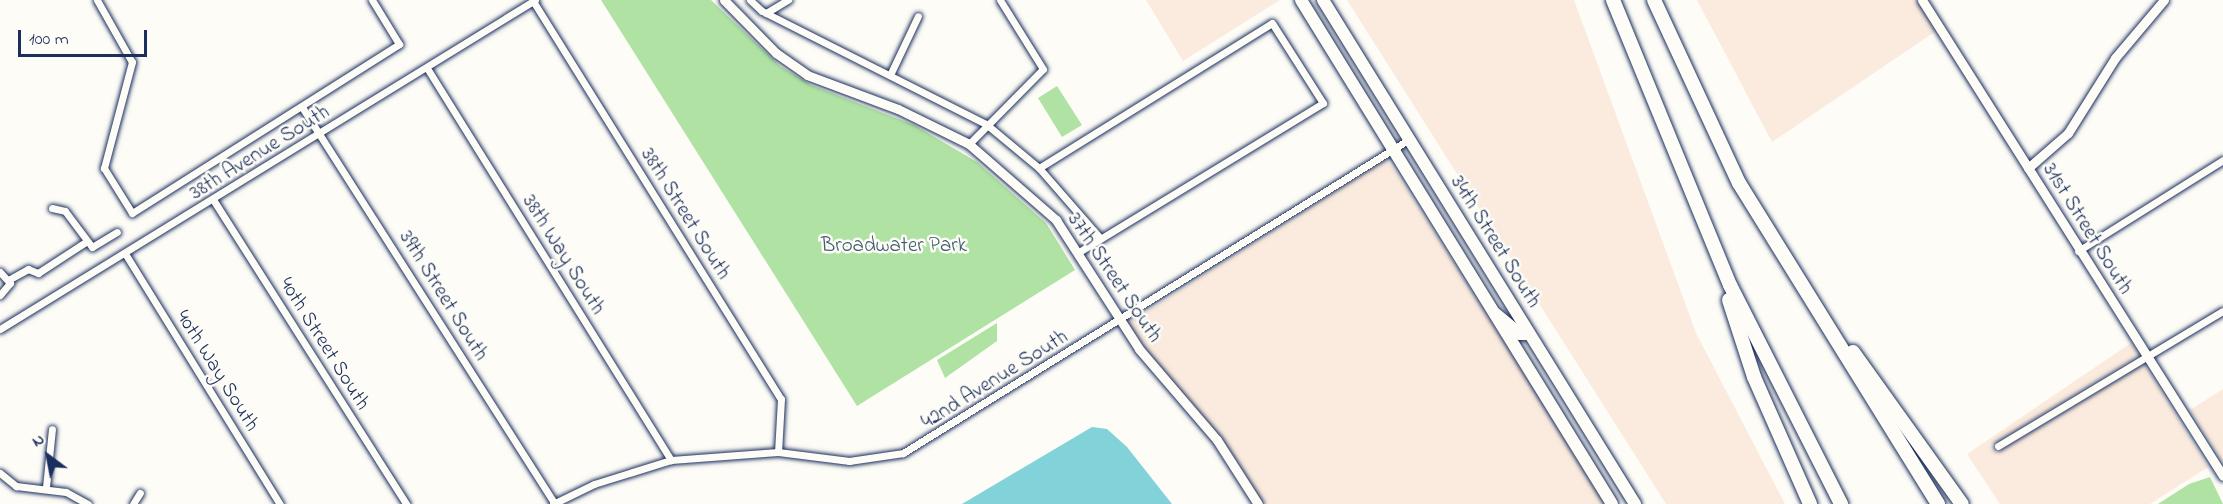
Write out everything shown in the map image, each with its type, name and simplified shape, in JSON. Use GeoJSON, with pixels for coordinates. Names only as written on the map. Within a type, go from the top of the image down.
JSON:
{"type":"FeatureCollection","features":[{"type":"Feature","properties":{"kind":"highway","name":"34th Street South"},"geometry":{"type":"LineString","coordinates":[[1301,0],[1612,504]]}},
{"type":"Feature","properties":{"kind":"highway","name":"34th Street South"},"geometry":{"type":"LineString","coordinates":[[1323,0],[1635,504]]}},
{"type":"Feature","properties":{"kind":"highway"},"geometry":{"type":"LineString","coordinates":[[1613,0],[1708,232],[1841,504]]}},
{"type":"Feature","properties":{"kind":"highway"},"geometry":{"type":"LineString","coordinates":[[1654,0],[1739,183],[1938,504]]}},
{"type":"Feature","properties":{"kind":"highway"},"geometry":{"type":"LineString","coordinates":[[1708,232],[1754,377],[1808,499]]}},
{"type":"Feature","properties":{"kind":"highway"},"geometry":{"type":"LineString","coordinates":[[1492,311],[1520,334],[1529,334]]}},
{"type":"Feature","properties":{"kind":"highway"},"geometry":{"type":"LineString","coordinates":[[1832,332],[1856,355],[1962,504]]}},
{"type":"Feature","properties":{"kind":"highway"},"geometry":{"type":"LineString","coordinates":[[1513,345],[1525,345],[1551,370]]}},
{"type":"Feature","properties":{"kind":"street","name":"38th Avenue South"},"geometry":{"type":"LineString","coordinates":[[97,0],[132,62],[104,168],[132,213],[399,44],[372,0]]}},
{"type":"Feature","properties":{"kind":"street","name":"37th Street South"},"geometry":{"type":"LineString","coordinates":[[724,0],[776,53],[807,75],[898,109],[969,144],[1056,220],[1158,374],[1217,440],[1258,504]]}},
{"type":"Feature","properties":{"kind":"street"},"geometry":{"type":"LineString","coordinates":[[750,0],[766,13],[986,124],[1039,168],[1100,237]]}},
{"type":"Feature","properties":{"kind":"street"},"geometry":{"type":"LineString","coordinates":[[766,13],[788,0]]}},
{"type":"Feature","properties":{"kind":"street"},"geometry":{"type":"LineString","coordinates":[[969,144],[986,124],[1043,69],[1000,0]]}},
{"type":"Feature","properties":{"kind":"street","name":"31st Street South"},"geometry":{"type":"LineString","coordinates":[[1923,0],[2146,359],[2223,476]]}},
{"type":"Feature","properties":{"kind":"street"},"geometry":{"type":"LineString","coordinates":[[2028,168],[2068,133],[2115,58],[2164,0]]}},
{"type":"Feature","properties":{"kind":"street","name":"38th Avenue South"},"geometry":{"type":"LineString","coordinates":[[0,328],[126,255],[534,1]]}},
{"type":"Feature","properties":{"kind":"street","name":"38th Street South"},"geometry":{"type":"LineString","coordinates":[[534,1],[781,399],[778,452]]}},
{"type":"Feature","properties":{"kind":"street"},"geometry":{"type":"LineString","coordinates":[[890,75],[918,16]]}},
{"type":"Feature","properties":{"kind":"street"},"geometry":{"type":"LineString","coordinates":[[1039,168],[1272,23],[1323,104],[1113,235],[1100,237],[1079,252]]}},
{"type":"Feature","properties":{"kind":"street","name":"38th Way South"},"geometry":{"type":"LineString","coordinates":[[427,68],[671,460]]}},
{"type":"Feature","properties":{"kind":"street","name":"39th Street South"},"geometry":{"type":"LineString","coordinates":[[302,107],[553,503]]}},
{"type":"Feature","properties":{"kind":"street","name":"42nd Avenue South"},"geometry":{"type":"LineString","coordinates":[[553,503],[671,460],[778,452],[849,461],[903,453],[1122,321],[1408,140]]}},
{"type":"Feature","properties":{"kind":"street"},"geometry":{"type":"LineString","coordinates":[[2078,250],[2223,160]]}},
{"type":"Feature","properties":{"kind":"street","name":"40th Street South"},"geometry":{"type":"LineString","coordinates":[[214,201],[406,504]]}},
{"type":"Feature","properties":{"kind":"street"},"geometry":{"type":"LineString","coordinates":[[52,208],[65,211],[84,243],[92,247],[117,232]]}},
{"type":"Feature","properties":{"kind":"street"},"geometry":{"type":"LineString","coordinates":[[9,279],[28,269],[38,273],[84,243]]}},
{"type":"Feature","properties":{"kind":"street","name":"40th Way South"},"geometry":{"type":"LineString","coordinates":[[126,255],[280,504]]}},
{"type":"Feature","properties":{"kind":"street"},"geometry":{"type":"LineString","coordinates":[[0,272],[9,279]]}},
{"type":"Feature","properties":{"kind":"street"},"geometry":{"type":"LineString","coordinates":[[0,295],[8,290],[9,279]]}},
{"type":"Feature","properties":{"kind":"street"},"geometry":{"type":"LineString","coordinates":[[1998,446],[2135,360],[2146,359],[2223,311]]}},
{"type":"Feature","properties":{"kind":"street"},"geometry":{"type":"LineString","coordinates":[[46,487],[52,429]]}},
{"type":"Feature","properties":{"kind":"street"},"geometry":{"type":"LineString","coordinates":[[0,473],[16,486],[46,487],[88,504]]}},
{"type":"Feature","properties":{"kind":"street"},"geometry":{"type":"LineString","coordinates":[[133,504],[140,493]]}},
{"type":"Feature","properties":{"kind":"shaded area"},"geometry":{"type":"Polygon","coordinates":[[[1146,0],[1280,0],[1183,61],[1146,0]]]}},
{"type":"Feature","properties":{"kind":"shaded area"},"geometry":{"type":"Polygon","coordinates":[[[1347,0],[1574,0],[1696,333],[1785,504],[1666,504],[1347,0]]]}},
{"type":"Feature","properties":{"kind":"shaded area"},"geometry":{"type":"Polygon","coordinates":[[[1697,0],[1917,0],[1936,31],[1772,142],[1697,0]]]}},
{"type":"Feature","properties":{"kind":"shaded area"},"geometry":{"type":"Polygon","coordinates":[[[1386,160],[1394,169],[1607,504],[1263,504],[1221,437],[1163,373],[1128,323],[1386,160]]]}},
{"type":"Feature","properties":{"kind":"shaded area"},"geometry":{"type":"Polygon","coordinates":[[[2131,343],[2139,355],[1991,445],[1997,453],[2144,364],[2208,467],[2150,504],[2000,504],[1967,454],[2131,343]]]}},
{"type":"Feature","properties":{"kind":"shaded area"},"geometry":{"type":"Polygon","coordinates":[[[2223,389],[2223,462],[2190,410],[2223,389]]]}},
{"type":"Feature","properties":{"kind":"green space","name":"Broadwater Park"},"geometry":{"type":"Polygon","coordinates":[[[601,0],[711,0],[780,66],[811,85],[914,125],[977,162],[1046,223],[1075,270],[857,406],[601,0]]]}},
{"type":"Feature","properties":{"kind":"green space"},"geometry":{"type":"Polygon","coordinates":[[[1057,86],[1082,125],[1062,137],[1038,98],[1057,86]]]}},
{"type":"Feature","properties":{"kind":"green space"},"geometry":{"type":"Polygon","coordinates":[[[997,323],[997,341],[945,378],[937,360],[997,323]]]}},
{"type":"Feature","properties":{"kind":"green space"},"geometry":{"type":"Polygon","coordinates":[[[2210,477],[2223,504],[2158,504],[2189,484],[2210,477]]]}},
{"type":"Feature","properties":{"kind":"water"},"geometry":{"type":"Polygon","coordinates":[[[1092,427],[1107,429],[1127,447],[1172,504],[962,504],[1092,427]]]}}]}
